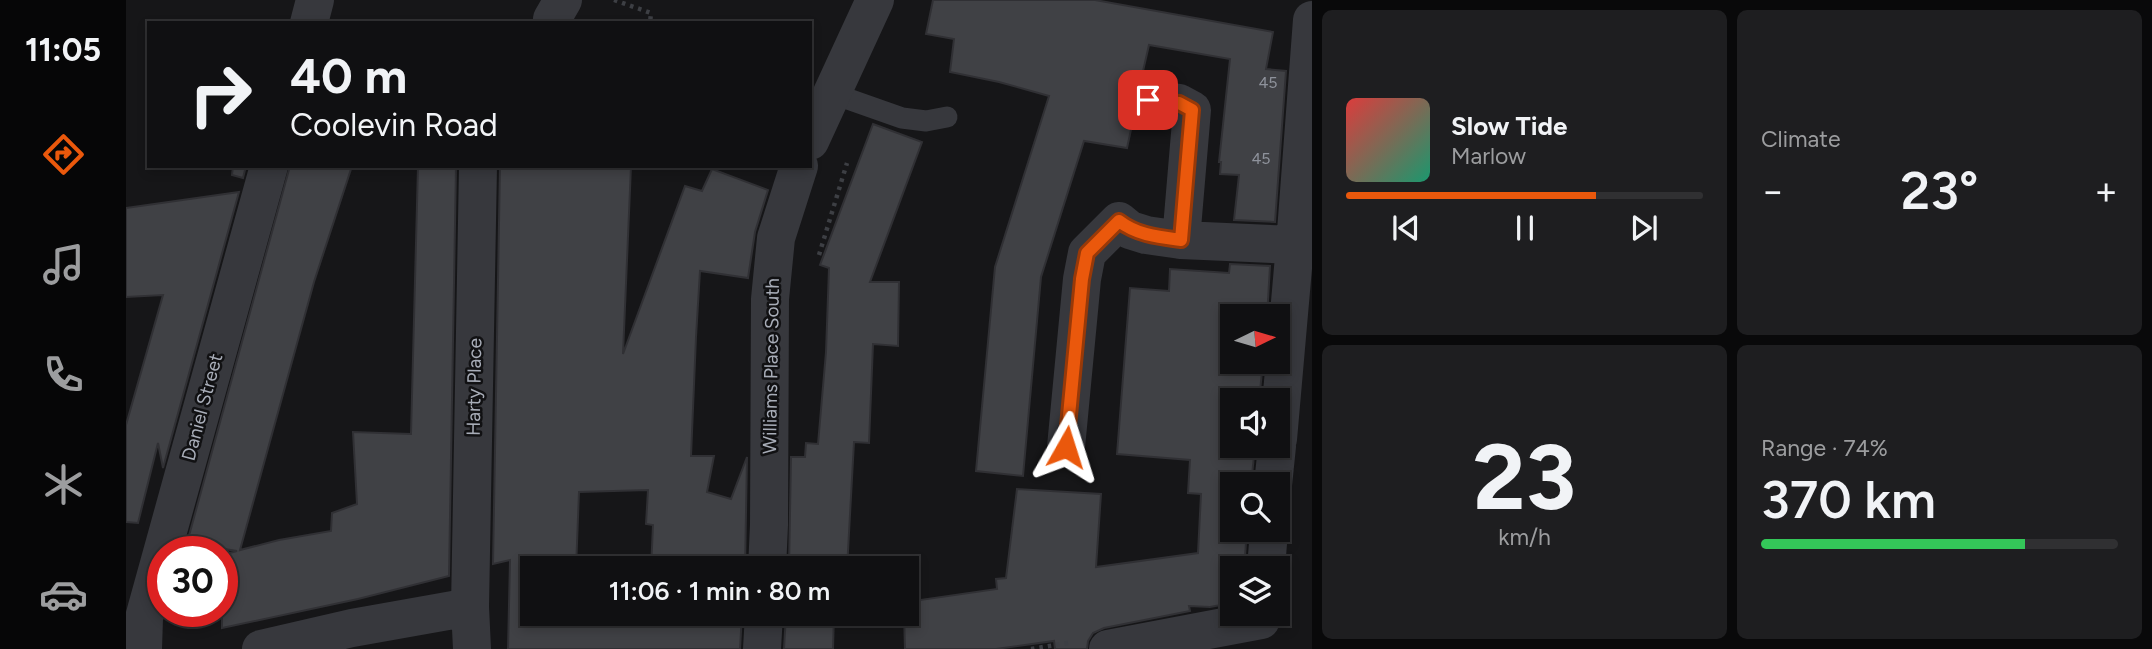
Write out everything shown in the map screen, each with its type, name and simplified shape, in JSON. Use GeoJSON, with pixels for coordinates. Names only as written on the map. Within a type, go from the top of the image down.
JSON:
{"type":"FeatureCollection","features":[{"type":"Feature","properties":{"kind":"street"},"geometry":{"type":"LineString","coordinates":[[812,139],[848,99],[875,0]]}},
{"type":"Feature","properties":{"kind":"street"},"geometry":{"type":"LineString","coordinates":[[1283,388],[1312,20]]}},
{"type":"Feature","properties":{"kind":"street"},"geometry":{"type":"LineString","coordinates":[[1148,100],[1179,103],[1192,110],[1181,240]]}},
{"type":"Feature","properties":{"kind":"street","name":"Daniel Street"},"geometry":{"type":"LineString","coordinates":[[143,649],[144,618],[268,168]]}},
{"type":"Feature","properties":{"kind":"street","name":"Harty Place"},"geometry":{"type":"LineString","coordinates":[[472,649],[470,607],[478,168]]}},
{"type":"Feature","properties":{"kind":"street","name":"Williams Place South"},"geometry":{"type":"LineString","coordinates":[[768,556],[770,299],[776,238],[788,170]]}},
{"type":"Feature","properties":{"kind":"street"},"geometry":{"type":"LineString","coordinates":[[1066,447],[1082,279],[1087,253],[1119,221],[1130,230],[1146,235],[1181,240],[1296,245]]}},
{"type":"Feature","properties":{"kind":"street"},"geometry":{"type":"LineString","coordinates":[[261,649],[352,628],[470,607]]}},
{"type":"Feature","properties":{"kind":"street"},"geometry":{"type":"LineString","coordinates":[[762,649],[763,626]]}},
{"type":"Feature","properties":{"kind":"street"},"geometry":{"type":"LineString","coordinates":[[1108,649],[1259,628]]}},
{"type":"Feature","properties":{"kind":"lane"},"geometry":{"type":"LineString","coordinates":[[848,99],[902,118],[926,121],[947,117]]}},
{"type":"Feature","properties":{"kind":"path"},"geometry":{"type":"LineString","coordinates":[[614,0],[651,13],[650,21]]}},
{"type":"Feature","properties":{"kind":"path"},"geometry":{"type":"LineString","coordinates":[[817,262],[848,99]]}},
{"type":"Feature","properties":{"kind":"building"},"geometry":{"type":"Polygon","coordinates":[[[933,0],[1095,0],[1273,32],[1266,69],[1286,71],[1275,222],[1234,220],[1239,175],[1220,174],[1230,59],[1149,45],[1141,80],[1131,87],[1126,97],[1128,108],[1134,116],[1127,148],[1084,141],[1041,277],[1023,476],[976,471],[995,267],[1049,96],[950,72],[954,39],[926,34],[933,0]]]}},
{"type":"Feature","properties":{"kind":"building"},"geometry":{"type":"Polygon","coordinates":[[[873,124],[922,142],[870,282],[899,282],[898,346],[873,344],[869,443],[854,442],[848,556],[789,556],[791,457],[805,457],[806,443],[818,444],[826,352],[829,268],[820,265],[873,124]]]}},
{"type":"Feature","properties":{"kind":"building"},"geometry":{"type":"Polygon","coordinates":[[[233,168],[246,168],[243,178],[232,175],[233,168]]]}},
{"type":"Feature","properties":{"kind":"building"},"geometry":{"type":"Polygon","coordinates":[[[289,168],[351,168],[314,282],[240,550],[331,531],[332,513],[357,504],[353,432],[411,434],[418,168],[456,168],[449,576],[238,625],[238,536],[189,536],[289,168]]]}},
{"type":"Feature","properties":{"kind":"building"},"geometry":{"type":"Polygon","coordinates":[[[500,168],[631,168],[623,354],[685,186],[702,191],[712,169],[768,190],[755,232],[748,278],[700,271],[691,456],[714,456],[707,492],[731,499],[747,457],[745,556],[652,556],[653,525],[646,524],[648,490],[579,492],[577,556],[520,556],[520,626],[741,626],[740,649],[508,649],[510,560],[493,564],[500,168]]]}},
{"type":"Feature","properties":{"kind":"building"},"geometry":{"type":"Polygon","coordinates":[[[239,192],[163,468],[158,443],[138,523],[126,522],[126,425],[163,295],[126,297],[126,208],[239,192]]]}},
{"type":"Feature","properties":{"kind":"building"},"geometry":{"type":"Polygon","coordinates":[[[1230,264],[1270,266],[1268,304],[1220,304],[1220,374],[1262,374],[1260,388],[1220,388],[1220,458],[1254,458],[1252,472],[1220,472],[1220,542],[1246,542],[1245,556],[1220,556],[1220,605],[1189,606],[1190,611],[1104,628],[1093,633],[1087,649],[1055,649],[1054,641],[996,649],[905,649],[904,626],[919,626],[919,600],[997,589],[996,579],[1006,578],[1017,489],[1101,494],[1096,567],[1198,553],[1201,494],[1188,493],[1190,460],[1117,454],[1130,288],[1169,291],[1170,269],[1229,273],[1230,264]]]}},
{"type":"Feature","properties":{"kind":"building"},"geometry":{"type":"Polygon","coordinates":[[[785,626],[834,626],[833,649],[784,649],[785,626]]]}},
{"type":"Feature","properties":{"kind":"route"},"geometry":{"type":"LineString","coordinates":[[1066,447],[1082,279],[1087,253],[1119,221],[1130,230],[1146,235],[1181,240],[1192,110],[1179,103],[1148,100]]}}]}
